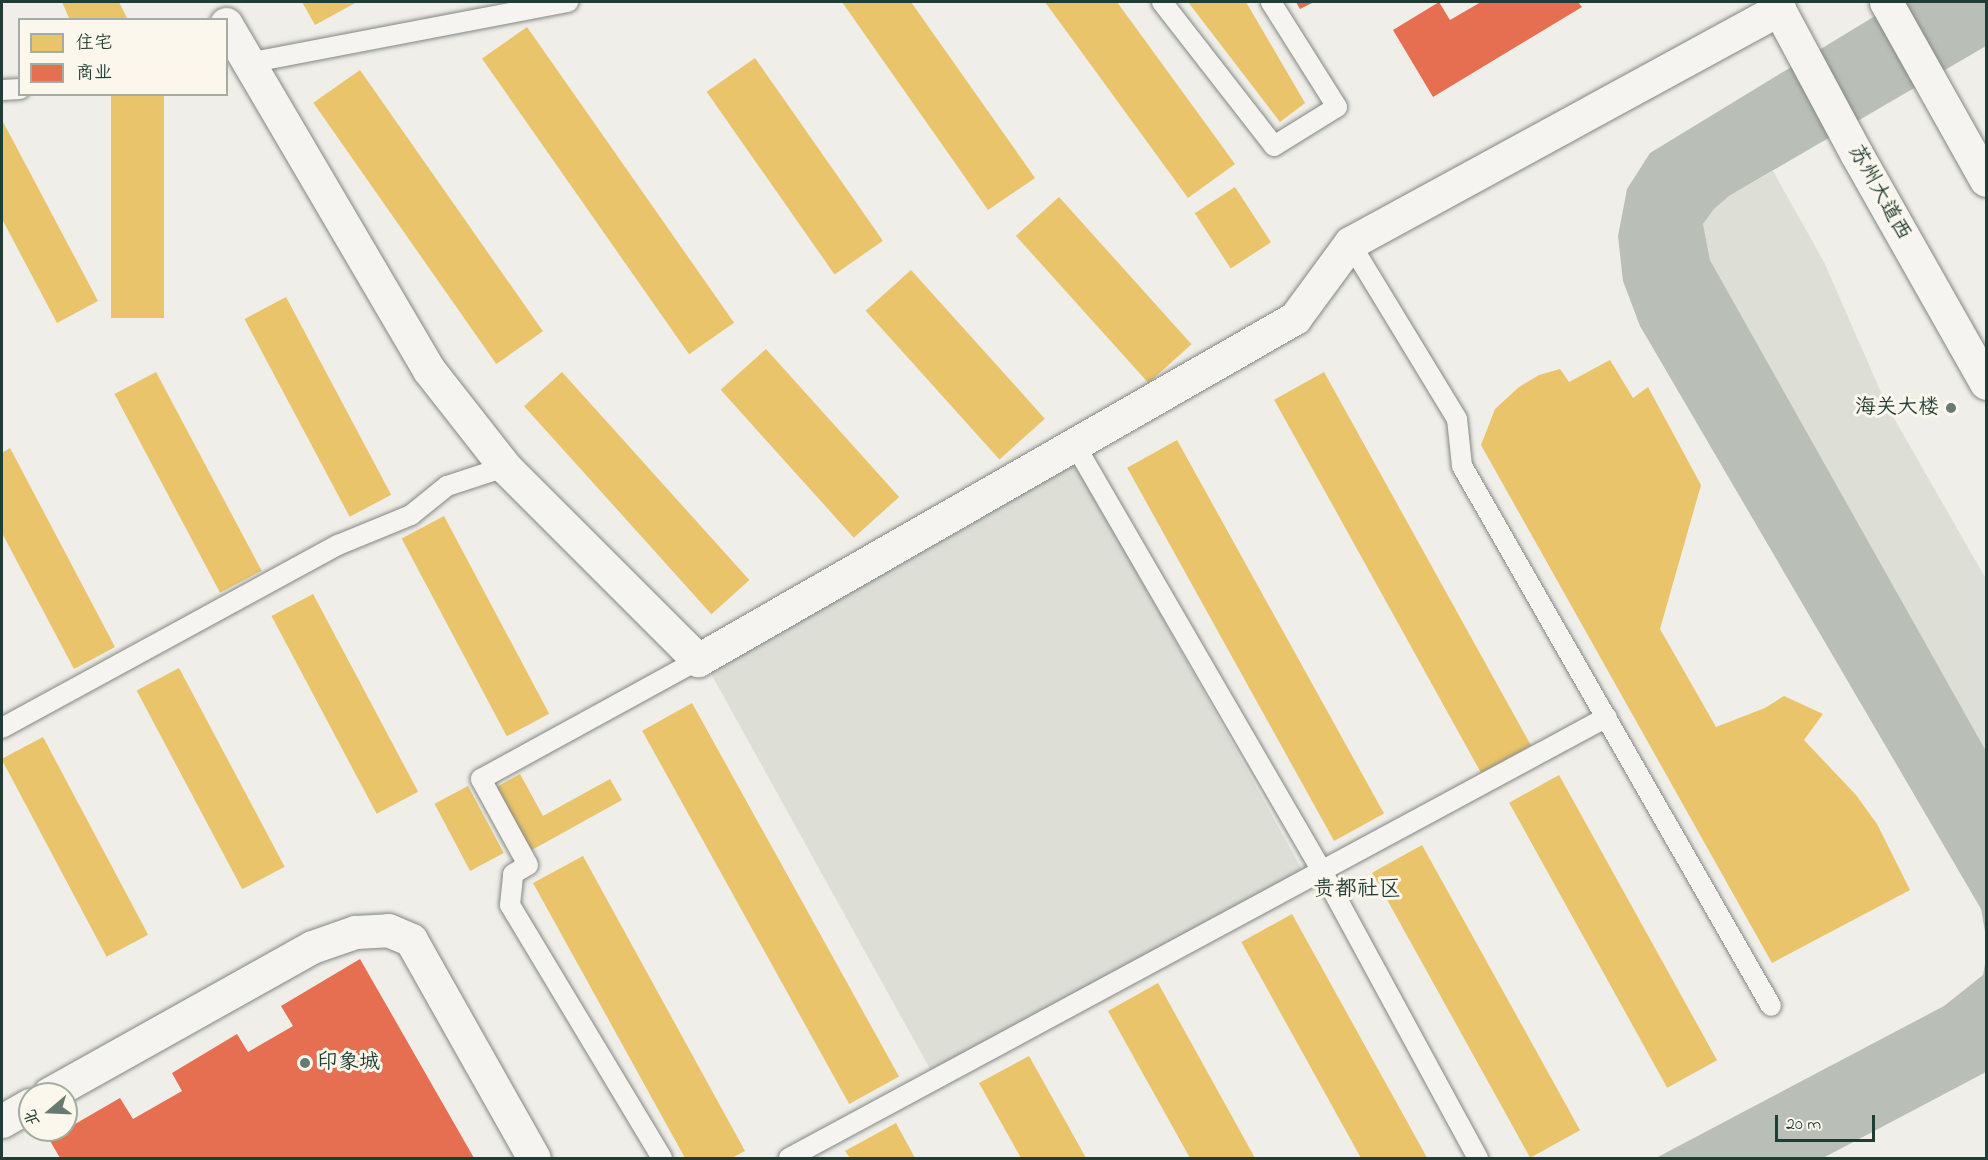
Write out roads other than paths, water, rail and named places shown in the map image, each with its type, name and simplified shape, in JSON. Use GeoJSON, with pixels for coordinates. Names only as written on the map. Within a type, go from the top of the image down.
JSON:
{"type":"FeatureCollection","features":[{"type":"Feature","properties":{"kind":"street"},"geometry":{"type":"LineString","coordinates":[[214,2],[222,18]]}},
{"type":"Feature","properties":{"kind":"street"},"geometry":{"type":"LineString","coordinates":[[1886,2],[1986,180]]}},
{"type":"Feature","properties":{"kind":"street"},"geometry":{"type":"LineString","coordinates":[[233,39],[429,370],[505,467],[698,660],[1295,318],[1350,243],[1778,5]]}},
{"type":"Feature","properties":{"kind":"street","name":"苏州大道西"},"geometry":{"type":"LineString","coordinates":[[1778,5],[1856,153],[1986,383]]}},
{"type":"Feature","properties":{"kind":"street"},"geometry":{"type":"LineString","coordinates":[[70,1082],[312,947],[355,932],[388,930],[411,940],[534,1158]]}},
{"type":"Feature","properties":{"kind":"street"},"geometry":{"type":"LineString","coordinates":[[2,1121],[18,1112]]}},
{"type":"Feature","properties":{"kind":"lane"},"geometry":{"type":"LineString","coordinates":[[233,39],[568,2]]}},
{"type":"Feature","properties":{"kind":"lane"},"geometry":{"type":"LineString","coordinates":[[1162,2],[1275,146],[1337,107],[1271,2]]}},
{"type":"Feature","properties":{"kind":"lane"},"geometry":{"type":"LineString","coordinates":[[2,90],[18,89]]}},
{"type":"Feature","properties":{"kind":"lane"},"geometry":{"type":"LineString","coordinates":[[1350,243],[1457,419],[1462,466],[1772,1006]]}},
{"type":"Feature","properties":{"kind":"lane"},"geometry":{"type":"LineString","coordinates":[[1075,445],[1322,871],[1478,1158]]}},
{"type":"Feature","properties":{"kind":"lane"},"geometry":{"type":"LineString","coordinates":[[2,728],[338,545],[411,515],[447,486],[505,467]]}},
{"type":"Feature","properties":{"kind":"lane"},"geometry":{"type":"LineString","coordinates":[[662,1158],[510,905],[513,874],[528,865],[481,779],[698,660]]}},
{"type":"Feature","properties":{"kind":"lane"},"geometry":{"type":"LineString","coordinates":[[789,1158],[1607,717]]}},
{"type":"Feature","properties":{"kind":"place","name":"海关大楼"},"geometry":{"type":"Point","coordinates":[1951,408]}},
{"type":"Feature","properties":{"kind":"place","name":"印象城"},"geometry":{"type":"Point","coordinates":[305,1063]}},
{"type":"Feature","properties":{"kind":"district","name":"贵都社区"},"geometry":{"type":"Point","coordinates":[1357,891]}}]}
